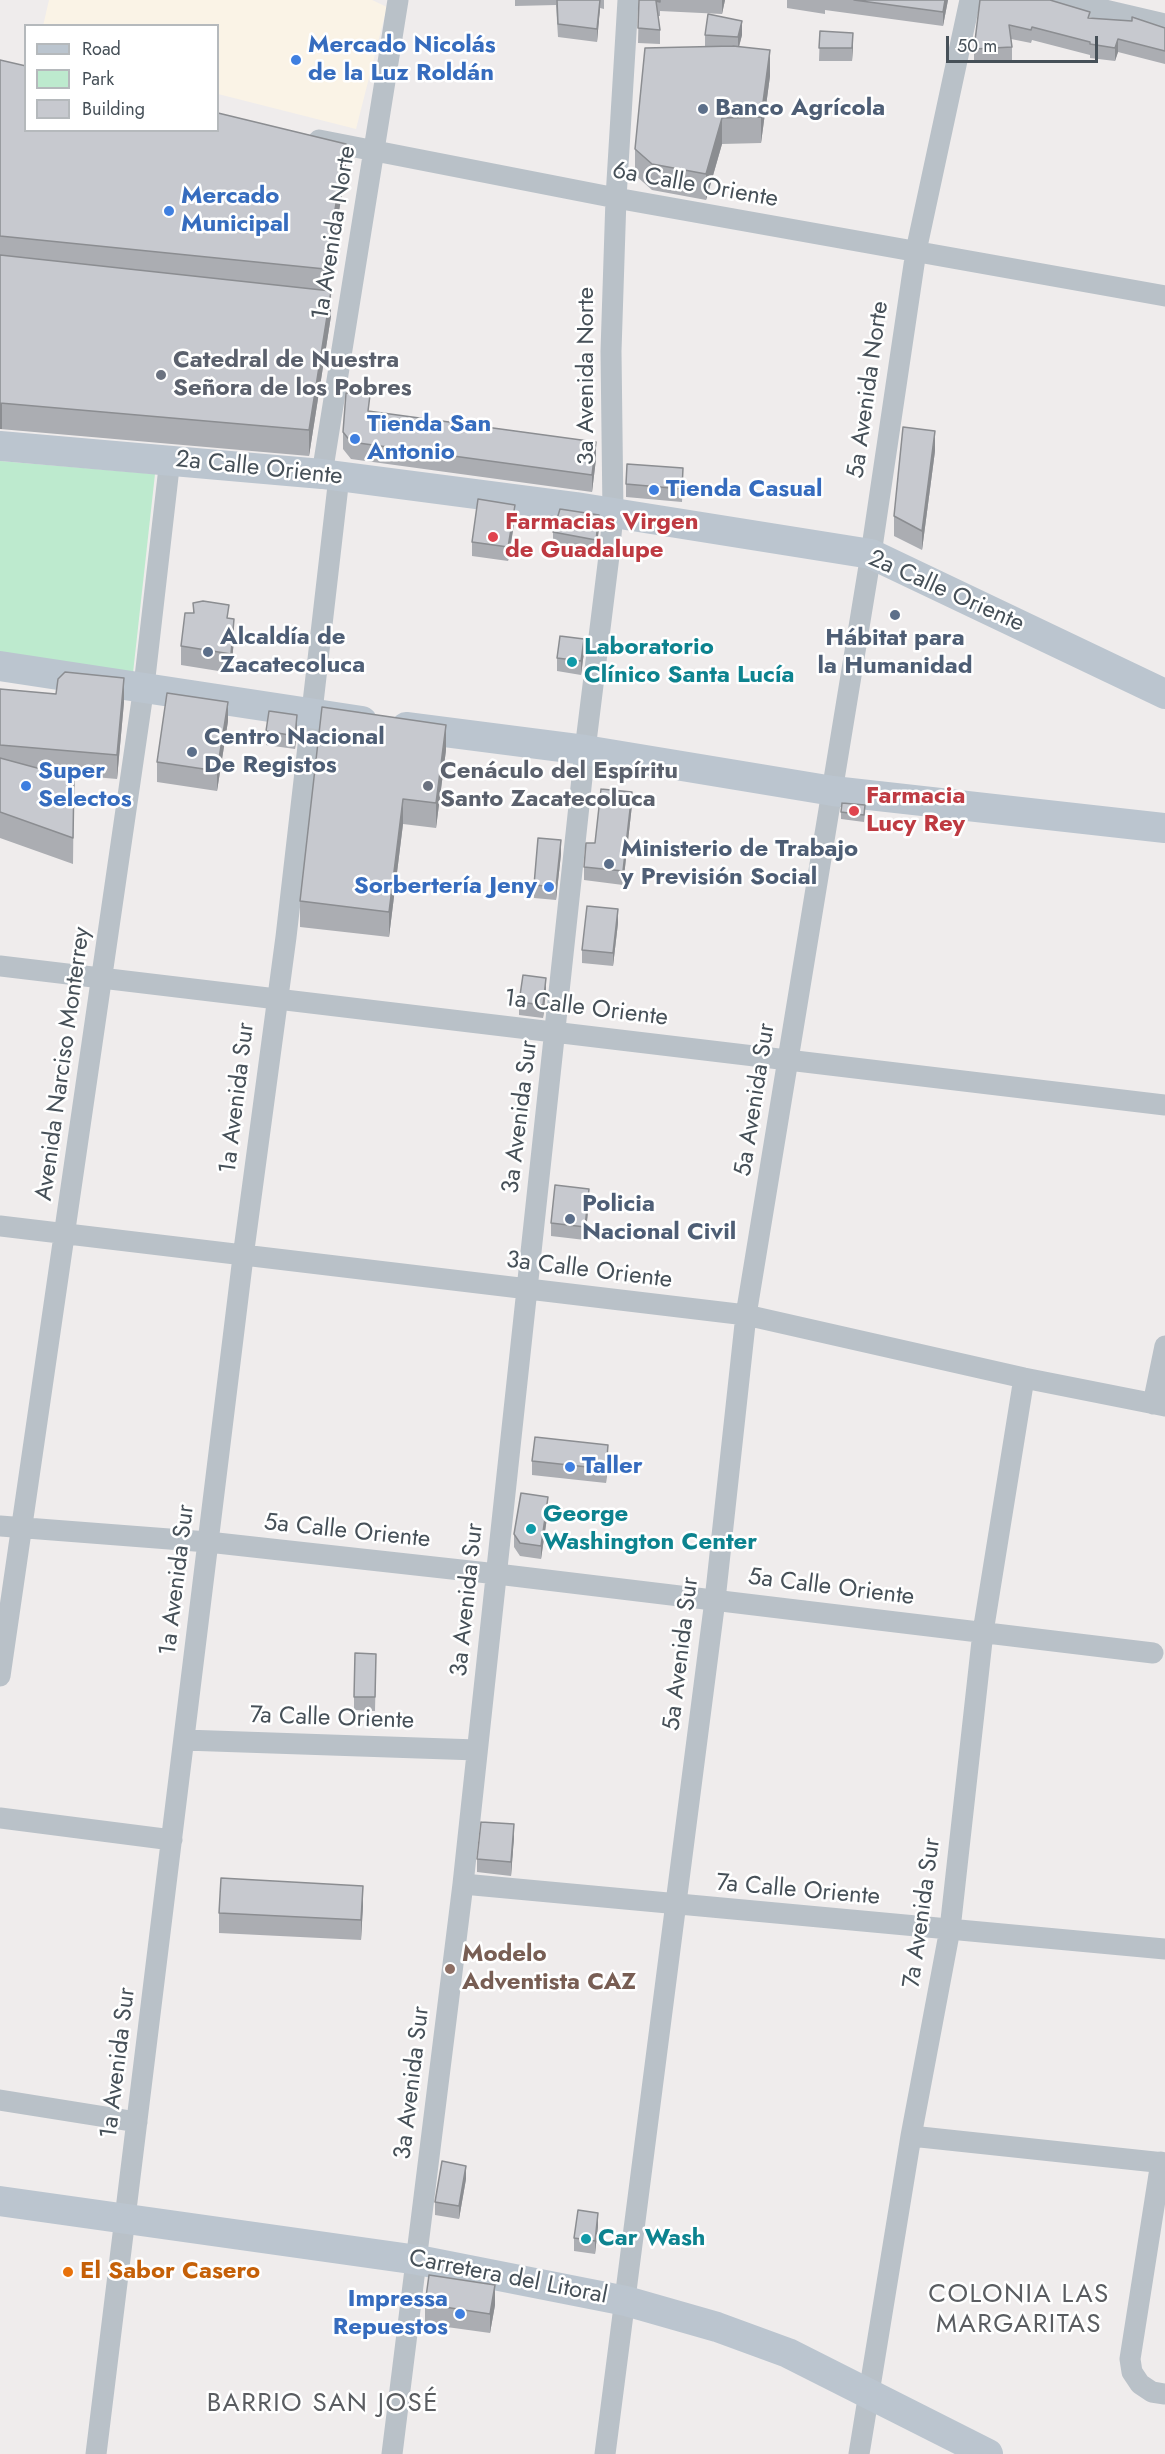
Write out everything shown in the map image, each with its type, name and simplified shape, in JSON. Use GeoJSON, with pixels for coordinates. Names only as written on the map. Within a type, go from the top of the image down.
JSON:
{"type":"FeatureCollection","features":[{"type":"Feature","properties":{"kind":"main road","name":"2a Calle Oriente"},"geometry":{"type":"LineString","coordinates":[[0,446],[170,459],[330,476],[613,514],[871,554],[1165,694]]}},
{"type":"Feature","properties":{"kind":"main road"},"geometry":{"type":"LineString","coordinates":[[0,666],[313,713],[585,750],[833,791],[1165,828]]}},
{"type":"Feature","properties":{"kind":"main road","name":"Carretera del Litoral"},"geometry":{"type":"LineString","coordinates":[[0,2201],[418,2260],[626,2301],[717,2327],[788,2353],[988,2454]]}},
{"type":"Feature","properties":{"kind":"street","name":"1a Avenida Norte"},"geometry":{"type":"LineString","coordinates":[[313,713],[330,476],[373,152],[398,0]]}},
{"type":"Feature","properties":{"kind":"street","name":"3a Avenida Norte"},"geometry":{"type":"LineString","coordinates":[[585,750],[613,514],[611,351],[616,198],[628,0]]}},
{"type":"Feature","properties":{"kind":"street","name":"5a Avenida Norte"},"geometry":{"type":"LineString","coordinates":[[833,791],[916,250],[970,0]]}},
{"type":"Feature","properties":{"kind":"street"},"geometry":{"type":"LineString","coordinates":[[1062,0],[1165,24]]}},
{"type":"Feature","properties":{"kind":"street","name":"6a Calle Oriente"},"geometry":{"type":"LineString","coordinates":[[295,135],[616,198],[1165,296]]}},
{"type":"Feature","properties":{"kind":"street","name":"Avenida Narciso Monterrey"},"geometry":{"type":"LineString","coordinates":[[0,1676],[144,686],[170,459]]}},
{"type":"Feature","properties":{"kind":"street","name":"1a Avenida Sur"},"geometry":{"type":"LineString","coordinates":[[96,2454],[127,2218],[243,1257],[313,713]]}},
{"type":"Feature","properties":{"kind":"street","name":"3a Avenida Sur"},"geometry":{"type":"LineString","coordinates":[[392,2454],[418,2260],[463,1884],[585,750]]}},
{"type":"Feature","properties":{"kind":"street","name":"5a Avenida Sur"},"geometry":{"type":"LineString","coordinates":[[605,2454],[715,1600],[746,1315],[833,791]]}},
{"type":"Feature","properties":{"kind":"street","name":"1a Calle Oriente"},"geometry":{"type":"LineString","coordinates":[[0,966],[276,1000],[789,1058],[1165,1105]]}},
{"type":"Feature","properties":{"kind":"street","name":"3a Calle Oriente"},"geometry":{"type":"LineString","coordinates":[[0,1226],[243,1257],[746,1315],[1024,1378],[1159,1405]]}},
{"type":"Feature","properties":{"kind":"street"},"geometry":{"type":"LineString","coordinates":[[1159,1405],[1165,1346]]}},
{"type":"Feature","properties":{"kind":"street","name":"7a Avenida Sur"},"geometry":{"type":"LineString","coordinates":[[859,2454],[911,2136],[950,1929],[983,1632],[1024,1378]]}},
{"type":"Feature","properties":{"kind":"street","name":"5a Calle Oriente"},"geometry":{"type":"LineString","coordinates":[[0,1526],[208,1542],[497,1574],[1153,1653]]}},
{"type":"Feature","properties":{"kind":"street","name":"7a Calle Oriente"},"geometry":{"type":"LineString","coordinates":[[184,1740],[477,1750]]}},
{"type":"Feature","properties":{"kind":"street"},"geometry":{"type":"LineString","coordinates":[[0,1818],[172,1840]]}},
{"type":"Feature","properties":{"kind":"street","name":"7a Calle Oriente"},"geometry":{"type":"LineString","coordinates":[[463,1884],[676,1906],[1165,1949]]}},
{"type":"Feature","properties":{"kind":"street"},"geometry":{"type":"LineString","coordinates":[[0,2100],[137,2122]]}},
{"type":"Feature","properties":{"kind":"street"},"geometry":{"type":"LineString","coordinates":[[911,2136],[1163,2163],[1130,2359],[1132,2372],[1140,2384],[1152,2392],[1165,2394]]}},
{"type":"Feature","properties":{"kind":"shaded area","name":"Mercado Nicolás de la Luz Roldán"},"geometry":{"type":"Polygon","coordinates":[[[49,0],[372,0],[387,7],[356,129],[219,94],[219,24],[43,24],[49,0]]]}},
{"type":"Feature","properties":{"kind":"green space"},"geometry":{"type":"Polygon","coordinates":[[[0,461],[155,474],[133,673],[0,653],[0,461]]]}},
{"type":"Feature","properties":{"kind":"building"},"geometry":{"type":"Polygon","coordinates":[[[557,0],[600,0],[597,29],[558,24],[557,0]]]}},
{"type":"Feature","properties":{"kind":"building"},"geometry":{"type":"Polygon","coordinates":[[[639,0],[660,0],[660,2],[656,1],[660,30],[638,28],[639,0]]]}},
{"type":"Feature","properties":{"kind":"building"},"geometry":{"type":"Polygon","coordinates":[[[854,0],[945,0],[943,12],[854,0]]]}},
{"type":"Feature","properties":{"kind":"building"},"geometry":{"type":"Polygon","coordinates":[[[980,0],[1050,0],[1090,12],[1088,18],[1132,21],[1132,17],[1165,28],[1165,51],[1118,39],[1115,48],[1090,44],[1090,42],[1032,27],[1031,30],[1009,25],[1012,47],[974,49],[980,0]]]}},
{"type":"Feature","properties":{"kind":"building"},"geometry":{"type":"Polygon","coordinates":[[[708,14],[742,21],[738,37],[705,35],[708,14]]]}},
{"type":"Feature","properties":{"kind":"building"},"geometry":{"type":"Polygon","coordinates":[[[820,31],[853,33],[852,48],[819,48],[820,31]]]}},
{"type":"Feature","properties":{"kind":"building","name":"Banco Agrícola"},"geometry":{"type":"Polygon","coordinates":[[[733,46],[770,50],[761,117],[722,118],[706,174],[652,164],[635,149],[645,48],[733,46]]]}},
{"type":"Feature","properties":{"kind":"building","name":"Mercado Municipal"},"geometry":{"type":"Polygon","coordinates":[[[0,60],[24,66],[24,132],[219,132],[219,113],[346,144],[325,269],[0,236],[0,60]]]}},
{"type":"Feature","properties":{"kind":"building","name":"Catedral de Nuestra Señora de los Pobres"},"geometry":{"type":"Polygon","coordinates":[[[0,255],[331,291],[309,430],[0,403],[0,255]]]}},
{"type":"Feature","properties":{"kind":"building"},"geometry":{"type":"Polygon","coordinates":[[[346,393],[370,395],[368,411],[596,442],[592,475],[351,442],[343,432],[346,393]]]}},
{"type":"Feature","properties":{"kind":"building"},"geometry":{"type":"Polygon","coordinates":[[[903,427],[935,431],[922,531],[894,516],[903,427]]]}},
{"type":"Feature","properties":{"kind":"building"},"geometry":{"type":"Polygon","coordinates":[[[627,464],[683,468],[682,489],[626,484],[627,464]]]}},
{"type":"Feature","properties":{"kind":"building","name":"Farmacias Virgen de Guadalupe"},"geometry":{"type":"Polygon","coordinates":[[[478,499],[515,505],[508,547],[472,542],[478,499]]]}},
{"type":"Feature","properties":{"kind":"building"},"geometry":{"type":"Polygon","coordinates":[[[560,509],[599,515],[596,540],[553,532],[560,509]]]}},
{"type":"Feature","properties":{"kind":"building"},"geometry":{"type":"Polygon","coordinates":[[[203,601],[229,605],[227,618],[234,619],[231,654],[181,646],[185,613],[194,613],[193,603],[203,601]]]}},
{"type":"Feature","properties":{"kind":"building"},"geometry":{"type":"Polygon","coordinates":[[[560,636],[584,639],[581,661],[557,658],[560,636]]]}},
{"type":"Feature","properties":{"kind":"building"},"geometry":{"type":"Polygon","coordinates":[[[65,672],[124,678],[117,755],[0,745],[0,689],[56,694],[58,679],[65,672]]]}},
{"type":"Feature","properties":{"kind":"building","name":"Centro Nacional De Registos"},"geometry":{"type":"Polygon","coordinates":[[[167,693],[228,702],[217,771],[157,762],[167,693]]]}},
{"type":"Feature","properties":{"kind":"building"},"geometry":{"type":"Polygon","coordinates":[[[322,707],[446,725],[436,803],[403,799],[389,912],[300,901],[322,707]]]}},
{"type":"Feature","properties":{"kind":"building"},"geometry":{"type":"Polygon","coordinates":[[[269,711],[297,715],[295,736],[266,731],[269,711]]]}},
{"type":"Feature","properties":{"kind":"building"},"geometry":{"type":"Polygon","coordinates":[[[0,758],[74,778],[73,838],[0,812],[0,758]]]}},
{"type":"Feature","properties":{"kind":"building"},"geometry":{"type":"Polygon","coordinates":[[[601,789],[632,792],[623,871],[584,867],[586,843],[595,843],[601,789]]]}},
{"type":"Feature","properties":{"kind":"building"},"geometry":{"type":"Polygon","coordinates":[[[842,803],[865,805],[864,815],[841,812],[842,803]]]}},
{"type":"Feature","properties":{"kind":"building"},"geometry":{"type":"Polygon","coordinates":[[[538,838],[561,840],[556,887],[534,885],[538,838]]]}},
{"type":"Feature","properties":{"kind":"building"},"geometry":{"type":"Polygon","coordinates":[[[587,906],[618,909],[613,953],[582,950],[587,906]]]}},
{"type":"Feature","properties":{"kind":"building"},"geometry":{"type":"Polygon","coordinates":[[[523,975],[546,978],[543,1005],[519,1002],[523,975]]]}},
{"type":"Feature","properties":{"kind":"building","name":"Policia Nacional Civil"},"geometry":{"type":"Polygon","coordinates":[[[555,1185],[589,1189],[585,1227],[551,1223],[555,1185]]]}},
{"type":"Feature","properties":{"kind":"building"},"geometry":{"type":"Polygon","coordinates":[[[535,1437],[608,1445],[606,1469],[532,1461],[535,1437]]]}},
{"type":"Feature","properties":{"kind":"building","name":"George Washington Center"},"geometry":{"type":"Polygon","coordinates":[[[521,1493],[548,1497],[541,1546],[520,1543],[514,1534],[521,1493]]]}},
{"type":"Feature","properties":{"kind":"building"},"geometry":{"type":"Polygon","coordinates":[[[355,1653],[376,1654],[375,1697],[354,1697],[355,1653]]]}},
{"type":"Feature","properties":{"kind":"building"},"geometry":{"type":"Polygon","coordinates":[[[481,1822],[514,1824],[511,1862],[477,1859],[481,1822]]]}},
{"type":"Feature","properties":{"kind":"building"},"geometry":{"type":"Polygon","coordinates":[[[221,1878],[363,1886],[361,1920],[219,1913],[221,1878]]]}},
{"type":"Feature","properties":{"kind":"building"},"geometry":{"type":"Polygon","coordinates":[[[442,2161],[466,2166],[459,2206],[435,2202],[442,2161]]]}},
{"type":"Feature","properties":{"kind":"building"},"geometry":{"type":"Polygon","coordinates":[[[578,2210],[598,2213],[595,2241],[574,2238],[578,2210]]]}},
{"type":"Feature","properties":{"kind":"building"},"geometry":{"type":"Polygon","coordinates":[[[429,2275],[495,2285],[490,2314],[425,2304],[429,2275]]]}},
{"type":"Feature","properties":{"kind":"place","name":"Mercado Nicolás de la Luz Roldán"},"geometry":{"type":"Point","coordinates":[296,60]}},
{"type":"Feature","properties":{"kind":"place","name":"Banco Agrícola"},"geometry":{"type":"Point","coordinates":[703,109]}},
{"type":"Feature","properties":{"kind":"place","name":"Mercado Municipal"},"geometry":{"type":"Point","coordinates":[169,211]}},
{"type":"Feature","properties":{"kind":"place","name":"Catedral de Nuestra Señora de los Pobres"},"geometry":{"type":"Point","coordinates":[161,375]}},
{"type":"Feature","properties":{"kind":"place","name":"Tienda San Antonio"},"geometry":{"type":"Point","coordinates":[355,439]}},
{"type":"Feature","properties":{"kind":"place","name":"Tienda Casual"},"geometry":{"type":"Point","coordinates":[654,490]}},
{"type":"Feature","properties":{"kind":"place","name":"Farmacias Virgen de Guadalupe"},"geometry":{"type":"Point","coordinates":[493,537]}},
{"type":"Feature","properties":{"kind":"place","name":"Hábitat para la Humanidad"},"geometry":{"type":"Point","coordinates":[895,615]}},
{"type":"Feature","properties":{"kind":"place","name":"Alcaldía de Zacatecoluca"},"geometry":{"type":"Point","coordinates":[208,652]}},
{"type":"Feature","properties":{"kind":"place","name":"Laboratorio Clínico Santa Lucía"},"geometry":{"type":"Point","coordinates":[572,662]}},
{"type":"Feature","properties":{"kind":"place","name":"Centro Nacional De Registos"},"geometry":{"type":"Point","coordinates":[192,752]}},
{"type":"Feature","properties":{"kind":"place","name":"Super Selectos"},"geometry":{"type":"Point","coordinates":[26,786]}},
{"type":"Feature","properties":{"kind":"place","name":"Cenáculo del Espíritu Santo Zacatecoluca"},"geometry":{"type":"Point","coordinates":[428,786]}},
{"type":"Feature","properties":{"kind":"place","name":"Farmacia Lucy Rey"},"geometry":{"type":"Point","coordinates":[854,811]}},
{"type":"Feature","properties":{"kind":"place","name":"Ministerio de Trabajo y Previsión Social"},"geometry":{"type":"Point","coordinates":[609,864]}},
{"type":"Feature","properties":{"kind":"place","name":"Sorbertería Jeny"},"geometry":{"type":"Point","coordinates":[549,887]}},
{"type":"Feature","properties":{"kind":"place","name":"Policia Nacional Civil"},"geometry":{"type":"Point","coordinates":[570,1219]}},
{"type":"Feature","properties":{"kind":"place","name":"Taller"},"geometry":{"type":"Point","coordinates":[570,1467]}},
{"type":"Feature","properties":{"kind":"place","name":"George Washington Center"},"geometry":{"type":"Point","coordinates":[531,1529]}},
{"type":"Feature","properties":{"kind":"place","name":"Modelo Adventista CAZ"},"geometry":{"type":"Point","coordinates":[450,1969]}},
{"type":"Feature","properties":{"kind":"place","name":"Car Wash"},"geometry":{"type":"Point","coordinates":[586,2239]}},
{"type":"Feature","properties":{"kind":"place","name":"El Sabor Casero"},"geometry":{"type":"Point","coordinates":[68,2272]}},
{"type":"Feature","properties":{"kind":"place","name":"Impressa Repuestos"},"geometry":{"type":"Point","coordinates":[460,2314]}},
{"type":"Feature","properties":{"kind":"district","name":"COLONIA LAS MARGARITAS"},"geometry":{"type":"Point","coordinates":[1019,2311]}},
{"type":"Feature","properties":{"kind":"district","name":"BARRIO SAN JOSÉ"},"geometry":{"type":"Point","coordinates":[323,2405]}}]}
